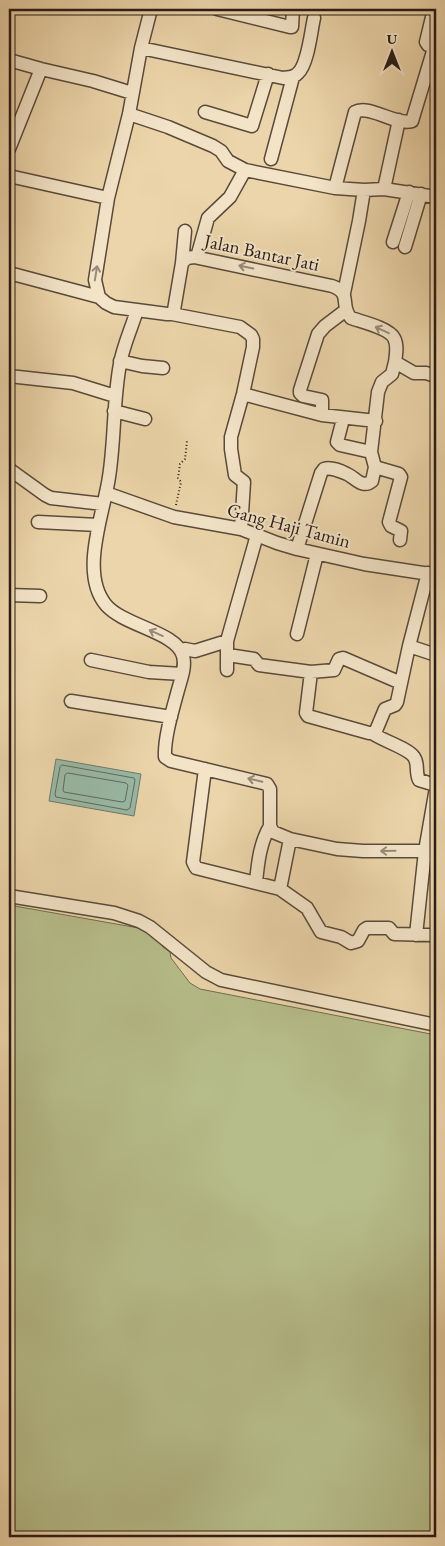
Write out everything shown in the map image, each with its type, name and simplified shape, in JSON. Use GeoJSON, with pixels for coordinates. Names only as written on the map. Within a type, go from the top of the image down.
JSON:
{"type":"FeatureCollection","features":[{"type":"Feature","properties":{"kind":"street"},"geometry":{"type":"LineString","coordinates":[[151,9],[141,48],[129,114],[108,198],[95,280],[96,287],[100,297],[114,307],[172,314],[240,327],[248,332],[253,339],[253,347],[231,443],[235,475],[244,482],[241,529]]}},
{"type":"Feature","properties":{"kind":"street"},"geometry":{"type":"LineString","coordinates":[[217,9],[290,28],[292,27],[293,9]]}},
{"type":"Feature","properties":{"kind":"street"},"geometry":{"type":"LineString","coordinates":[[335,188],[356,112],[362,110],[408,122],[413,120],[435,48],[428,45],[426,39],[434,9]]}},
{"type":"Feature","properties":{"kind":"street"},"geometry":{"type":"LineString","coordinates":[[141,48],[283,78],[293,77],[300,72],[304,61],[314,18]]}},
{"type":"Feature","properties":{"kind":"street"},"geometry":{"type":"LineString","coordinates":[[9,60],[94,81],[132,93]]}},
{"type":"Feature","properties":{"kind":"street"},"geometry":{"type":"LineString","coordinates":[[9,149],[41,69]]}},
{"type":"Feature","properties":{"kind":"street"},"geometry":{"type":"LineString","coordinates":[[205,112],[252,126],[268,74]]}},
{"type":"Feature","properties":{"kind":"street"},"geometry":{"type":"LineString","coordinates":[[271,159],[293,77]]}},
{"type":"Feature","properties":{"kind":"street"},"geometry":{"type":"LineString","coordinates":[[129,114],[168,127],[213,146],[221,151],[228,161],[245,170],[335,188],[384,189],[436,197]]}},
{"type":"Feature","properties":{"kind":"street"},"geometry":{"type":"LineString","coordinates":[[384,189],[399,120]]}},
{"type":"Feature","properties":{"kind":"street"},"geometry":{"type":"LineString","coordinates":[[197,257],[208,218],[230,197],[245,170]]}},
{"type":"Feature","properties":{"kind":"street"},"geometry":{"type":"LineString","coordinates":[[9,176],[108,198]]}},
{"type":"Feature","properties":{"kind":"street"},"geometry":{"type":"LineString","coordinates":[[297,549],[322,470],[328,468],[346,473],[357,482],[368,484],[372,481],[374,467],[371,452],[378,392],[382,382],[392,374],[395,362],[396,345],[394,337],[385,330],[351,318],[346,310],[344,293],[364,190]]}},
{"type":"Feature","properties":{"kind":"street"},"geometry":{"type":"LineString","coordinates":[[399,244],[415,193]]}},
{"type":"Feature","properties":{"kind":"street"},"geometry":{"type":"LineString","coordinates":[[182,263],[184,231]]}},
{"type":"Feature","properties":{"kind":"street","name":"Jalan Bantar Jati"},"geometry":{"type":"LineString","coordinates":[[172,314],[182,263],[187,258],[197,257],[332,286],[344,293]]}},
{"type":"Feature","properties":{"kind":"street"},"geometry":{"type":"LineString","coordinates":[[9,274],[100,297]]}},
{"type":"Feature","properties":{"kind":"street"},"geometry":{"type":"LineString","coordinates":[[138,310],[120,361],[115,396],[110,466],[98,525],[94,551],[94,568],[99,594],[113,612],[171,641],[181,650],[184,660],[182,674],[171,717],[165,756],[171,761],[267,784],[270,789],[270,826],[273,832],[290,839],[349,851],[431,852]]}},
{"type":"Feature","properties":{"kind":"street"},"geometry":{"type":"LineString","coordinates":[[322,415],[322,400],[303,396],[300,390],[318,334],[325,326],[346,310]]}},
{"type":"Feature","properties":{"kind":"street"},"geometry":{"type":"LineString","coordinates":[[120,361],[163,368]]}},
{"type":"Feature","properties":{"kind":"street"},"geometry":{"type":"LineString","coordinates":[[395,362],[414,373],[426,373],[436,376]]}},
{"type":"Feature","properties":{"kind":"street"},"geometry":{"type":"LineString","coordinates":[[9,376],[73,383],[115,396]]}},
{"type":"Feature","properties":{"kind":"street"},"geometry":{"type":"LineString","coordinates":[[243,394],[322,415],[376,421]]}},
{"type":"Feature","properties":{"kind":"street"},"geometry":{"type":"LineString","coordinates":[[114,411],[145,418]]}},
{"type":"Feature","properties":{"kind":"street"},"geometry":{"type":"LineString","coordinates":[[342,418],[337,442],[340,445],[371,452]]}},
{"type":"Feature","properties":{"kind":"street"},"geometry":{"type":"LineString","coordinates":[[374,467],[401,476],[389,522],[391,526],[401,531],[400,540]]}},
{"type":"Feature","properties":{"kind":"street","name":"Gang Haji Tamin"},"geometry":{"type":"LineString","coordinates":[[9,469],[51,498],[104,498],[174,517],[241,529],[317,554],[364,564],[432,574]]}},
{"type":"Feature","properties":{"kind":"street"},"geometry":{"type":"LineString","coordinates":[[38,522],[98,525]]}},
{"type":"Feature","properties":{"kind":"street"},"geometry":{"type":"LineString","coordinates":[[227,670],[227,641],[257,535]]}},
{"type":"Feature","properties":{"kind":"street"},"geometry":{"type":"LineString","coordinates":[[297,634],[317,554]]}},
{"type":"Feature","properties":{"kind":"street"},"geometry":{"type":"LineString","coordinates":[[372,733],[377,731],[385,709],[396,704],[409,646],[432,574]]}},
{"type":"Feature","properties":{"kind":"street"},"geometry":{"type":"LineString","coordinates":[[9,595],[40,596]]}},
{"type":"Feature","properties":{"kind":"street"},"geometry":{"type":"LineString","coordinates":[[181,650],[195,651],[227,641]]}},
{"type":"Feature","properties":{"kind":"street"},"geometry":{"type":"LineString","coordinates":[[409,646],[436,655]]}},
{"type":"Feature","properties":{"kind":"street"},"geometry":{"type":"LineString","coordinates":[[228,655],[254,659],[259,665],[310,672],[334,670],[339,659],[343,658],[401,683]]}},
{"type":"Feature","properties":{"kind":"street"},"geometry":{"type":"LineString","coordinates":[[91,660],[149,672],[182,674]]}},
{"type":"Feature","properties":{"kind":"street"},"geometry":{"type":"LineString","coordinates":[[310,672],[306,713],[308,716],[372,733],[409,752],[417,764],[419,780],[432,784],[436,788],[431,852],[416,934]]}},
{"type":"Feature","properties":{"kind":"street"},"geometry":{"type":"LineString","coordinates":[[71,701],[171,717]]}},
{"type":"Feature","properties":{"kind":"street"},"geometry":{"type":"LineString","coordinates":[[205,769],[193,862],[196,868],[280,889],[307,908],[321,932],[341,937],[351,943],[358,941],[367,928],[389,928],[394,934],[436,935]]}},
{"type":"Feature","properties":{"kind":"street"},"geometry":{"type":"LineString","coordinates":[[256,882],[261,844],[270,826]]}},
{"type":"Feature","properties":{"kind":"street"},"geometry":{"type":"LineString","coordinates":[[280,889],[290,839]]}},
{"type":"Feature","properties":{"kind":"street"},"geometry":{"type":"LineString","coordinates":[[9,896],[114,913],[139,921],[150,927],[206,972],[221,980],[436,1024]]}},
{"type":"Feature","properties":{"kind":"path"},"geometry":{"type":"LineString","coordinates":[[174,517],[181,482],[178,478],[180,464],[184,460],[187,442]]}},
{"type":"Feature","properties":{"kind":"green space"},"geometry":{"type":"Polygon","coordinates":[[[9,905],[150,930],[163,947],[170,952],[171,958],[190,983],[200,989],[436,1035],[436,1537],[9,1537],[9,905]]]}},
{"type":"Feature","properties":{"kind":"water"},"geometry":{"type":"Polygon","coordinates":[[[56,759],[141,774],[134,816],[49,801],[56,759]]]}}]}
